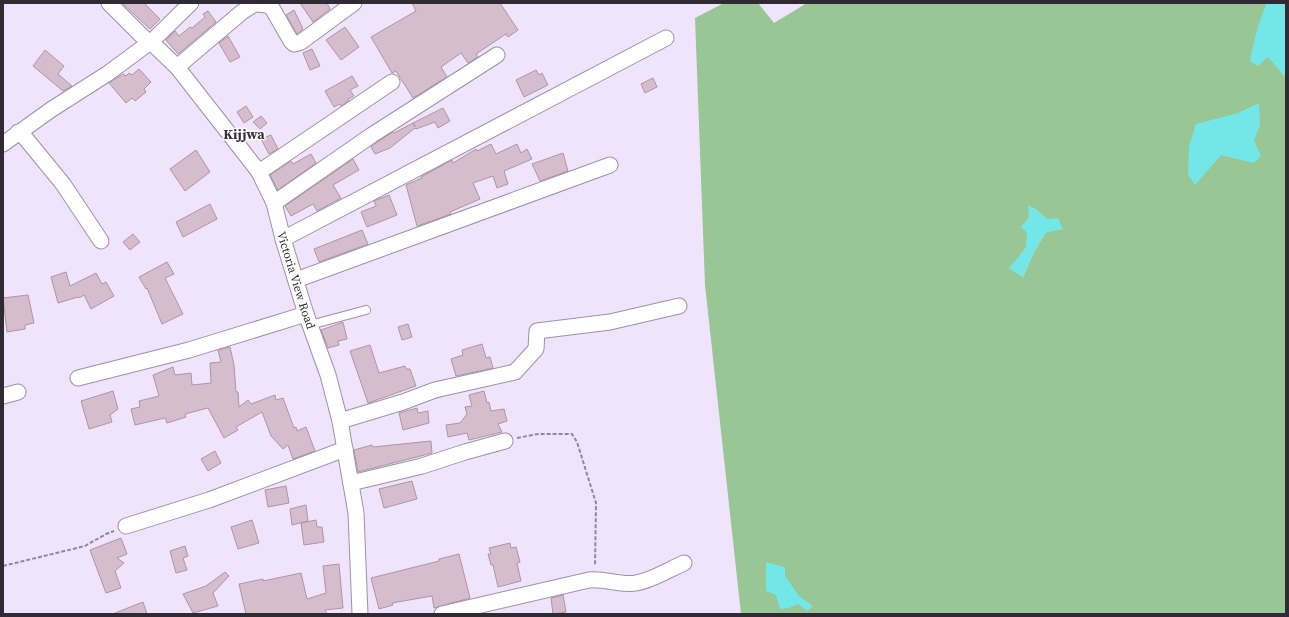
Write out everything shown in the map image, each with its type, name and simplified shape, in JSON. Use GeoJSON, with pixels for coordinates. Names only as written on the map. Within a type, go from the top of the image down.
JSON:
{"type":"FeatureCollection","features":[{"type":"Feature","properties":{"kind":"street","name":"Victoria View Road"},"geometry":{"type":"LineString","coordinates":[[109,3],[177,67],[259,172],[274,203],[283,239],[308,320],[328,375],[340,421],[356,513],[360,614]]}},
{"type":"Feature","properties":{"kind":"street"},"geometry":{"type":"LineString","coordinates":[[3,144],[18,132],[107,74],[150,42],[191,3]]}},
{"type":"Feature","properties":{"kind":"street"},"geometry":{"type":"LineString","coordinates":[[177,67],[242,12],[253,5],[262,4],[272,8],[294,44],[301,42],[354,3]]}},
{"type":"Feature","properties":{"kind":"street"},"geometry":{"type":"LineString","coordinates":[[283,239],[666,38]]}},
{"type":"Feature","properties":{"kind":"street"},"geometry":{"type":"LineString","coordinates":[[274,203],[372,135],[496,55]]}},
{"type":"Feature","properties":{"kind":"street"},"geometry":{"type":"LineString","coordinates":[[259,172],[392,82]]}},
{"type":"Feature","properties":{"kind":"street"},"geometry":{"type":"LineString","coordinates":[[18,132],[22,134],[62,184],[101,241]]}},
{"type":"Feature","properties":{"kind":"street"},"geometry":{"type":"LineString","coordinates":[[296,280],[610,165]]}},
{"type":"Feature","properties":{"kind":"street"},"geometry":{"type":"LineString","coordinates":[[340,421],[403,402],[435,390],[515,372],[536,349],[537,331],[610,322],[679,306]]}},
{"type":"Feature","properties":{"kind":"street"},"geometry":{"type":"LineString","coordinates":[[78,378],[308,320]]}},
{"type":"Feature","properties":{"kind":"street"},"geometry":{"type":"LineString","coordinates":[[3,396],[18,392]]}},
{"type":"Feature","properties":{"kind":"street"},"geometry":{"type":"LineString","coordinates":[[351,483],[422,466],[504,441]]}},
{"type":"Feature","properties":{"kind":"street"},"geometry":{"type":"LineString","coordinates":[[126,526],[209,500],[345,449]]}},
{"type":"Feature","properties":{"kind":"street"},"geometry":{"type":"LineString","coordinates":[[442,614],[594,579],[635,584],[684,563]]}},
{"type":"Feature","properties":{"kind":"lane"},"geometry":{"type":"LineString","coordinates":[[308,320],[366,310]]}},
{"type":"Feature","properties":{"kind":"path"},"geometry":{"type":"LineString","coordinates":[[504,441],[538,434],[572,434],[577,442],[596,503],[594,579]]}},
{"type":"Feature","properties":{"kind":"path"},"geometry":{"type":"LineString","coordinates":[[3,566],[85,546],[106,534],[126,526]]}},
{"type":"Feature","properties":{"kind":"shaded area"},"geometry":{"type":"Polygon","coordinates":[[[724,3],[758,3],[774,23],[807,3],[1286,3],[1286,614],[741,614],[705,285],[695,18],[724,3]],[[1034,208],[1029,218],[1026,248],[1010,268],[1023,277],[1033,254],[1045,233],[1047,219],[1034,208]]]}},
{"type":"Feature","properties":{"kind":"shaded area"},"geometry":{"type":"Polygon","coordinates":[[[1267,3],[1286,3],[1286,76],[1284,76],[1268,57],[1258,66],[1250,61],[1259,24],[1267,3]]]}},
{"type":"Feature","properties":{"kind":"shaded area"},"geometry":{"type":"Polygon","coordinates":[[[1259,103],[1260,125],[1254,140],[1261,156],[1254,163],[1221,155],[1195,185],[1188,175],[1189,146],[1196,124],[1238,113],[1259,103]]]}},
{"type":"Feature","properties":{"kind":"shaded area"},"geometry":{"type":"Polygon","coordinates":[[[1028,205],[1047,219],[1058,218],[1063,229],[1045,233],[1033,254],[1023,277],[1009,268],[1026,248],[1027,233],[1021,227],[1029,217],[1028,205]]]}},
{"type":"Feature","properties":{"kind":"shaded area"},"geometry":{"type":"Polygon","coordinates":[[[766,562],[785,567],[785,576],[799,596],[813,606],[807,611],[798,604],[789,608],[780,609],[776,595],[766,591],[766,562]]]}},
{"type":"Feature","properties":{"kind":"building"},"geometry":{"type":"Polygon","coordinates":[[[122,3],[144,3],[160,19],[150,29],[122,3]]]}},
{"type":"Feature","properties":{"kind":"building"},"geometry":{"type":"Polygon","coordinates":[[[300,3],[327,3],[330,9],[313,22],[300,3]]]}},
{"type":"Feature","properties":{"kind":"building"},"geometry":{"type":"Polygon","coordinates":[[[412,3],[500,3],[518,30],[508,37],[506,34],[476,54],[478,57],[468,63],[461,53],[441,67],[447,77],[413,98],[396,71],[392,73],[371,37],[416,11],[412,3]]]}},
{"type":"Feature","properties":{"kind":"building"},"geometry":{"type":"Polygon","coordinates":[[[294,10],[303,29],[297,34],[286,15],[294,10]]]}},
{"type":"Feature","properties":{"kind":"building"},"geometry":{"type":"Polygon","coordinates":[[[208,11],[216,22],[178,54],[166,40],[175,31],[179,36],[190,27],[192,28],[205,17],[203,14],[208,11]]]}},
{"type":"Feature","properties":{"kind":"building"},"geometry":{"type":"Polygon","coordinates":[[[345,27],[359,47],[341,60],[326,40],[345,27]]]}},
{"type":"Feature","properties":{"kind":"building"},"geometry":{"type":"Polygon","coordinates":[[[228,36],[240,57],[230,62],[219,43],[228,36]]]}},
{"type":"Feature","properties":{"kind":"building"},"geometry":{"type":"Polygon","coordinates":[[[312,49],[320,66],[310,70],[303,53],[312,49]]]}},
{"type":"Feature","properties":{"kind":"building"},"geometry":{"type":"Polygon","coordinates":[[[45,50],[64,66],[58,74],[72,86],[63,91],[33,66],[45,50]]]}},
{"type":"Feature","properties":{"kind":"building"},"geometry":{"type":"Polygon","coordinates":[[[139,69],[151,82],[144,89],[146,92],[135,101],[132,98],[126,103],[109,83],[123,74],[126,76],[129,73],[132,75],[139,69]]]}},
{"type":"Feature","properties":{"kind":"building"},"geometry":{"type":"Polygon","coordinates":[[[536,70],[539,75],[542,73],[548,85],[524,97],[516,80],[536,70]]]}},
{"type":"Feature","properties":{"kind":"building"},"geometry":{"type":"Polygon","coordinates":[[[352,76],[358,86],[350,90],[354,96],[348,99],[349,100],[341,106],[340,104],[334,107],[325,91],[352,76]]]}},
{"type":"Feature","properties":{"kind":"building"},"geometry":{"type":"Polygon","coordinates":[[[653,78],[657,87],[645,93],[641,84],[653,78]]]}},
{"type":"Feature","properties":{"kind":"building"},"geometry":{"type":"Polygon","coordinates":[[[246,106],[253,117],[244,123],[237,112],[246,106]]]}},
{"type":"Feature","properties":{"kind":"building"},"geometry":{"type":"Polygon","coordinates":[[[443,108],[450,121],[438,128],[435,122],[416,129],[415,128],[390,148],[375,154],[371,147],[377,142],[393,132],[394,133],[443,108]]]}},
{"type":"Feature","properties":{"kind":"building"},"geometry":{"type":"Polygon","coordinates":[[[261,116],[267,123],[260,129],[253,122],[261,116]]]}},
{"type":"Feature","properties":{"kind":"building"},"geometry":{"type":"Polygon","coordinates":[[[271,135],[278,149],[269,154],[261,139],[271,135]]]}},
{"type":"Feature","properties":{"kind":"building"},"geometry":{"type":"Polygon","coordinates":[[[491,144],[496,154],[517,144],[521,153],[527,149],[532,159],[504,171],[508,184],[497,188],[493,176],[473,183],[480,199],[450,212],[451,214],[417,226],[406,185],[422,178],[421,177],[452,160],[453,163],[476,149],[477,151],[491,144]]]}},
{"type":"Feature","properties":{"kind":"building"},"geometry":{"type":"Polygon","coordinates":[[[196,150],[210,172],[185,191],[170,169],[196,150]]]}},
{"type":"Feature","properties":{"kind":"building"},"geometry":{"type":"Polygon","coordinates":[[[563,153],[568,171],[540,181],[532,164],[563,153]]]}},
{"type":"Feature","properties":{"kind":"building"},"geometry":{"type":"Polygon","coordinates":[[[311,154],[316,163],[278,190],[270,175],[291,161],[293,164],[311,154]]]}},
{"type":"Feature","properties":{"kind":"building"},"geometry":{"type":"Polygon","coordinates":[[[353,159],[359,170],[333,185],[341,198],[317,211],[313,204],[291,216],[285,206],[353,159]]]}},
{"type":"Feature","properties":{"kind":"building"},"geometry":{"type":"Polygon","coordinates":[[[389,195],[397,215],[367,227],[361,212],[376,206],[374,201],[389,195]]]}},
{"type":"Feature","properties":{"kind":"building"},"geometry":{"type":"Polygon","coordinates":[[[210,204],[217,219],[183,237],[176,222],[210,204]]]}},
{"type":"Feature","properties":{"kind":"building"},"geometry":{"type":"Polygon","coordinates":[[[362,230],[368,244],[319,262],[314,249],[362,230]]]}},
{"type":"Feature","properties":{"kind":"building"},"geometry":{"type":"Polygon","coordinates":[[[133,234],[140,242],[130,250],[123,242],[133,234]]]}},
{"type":"Feature","properties":{"kind":"building"},"geometry":{"type":"Polygon","coordinates":[[[167,262],[174,274],[165,278],[183,314],[162,324],[147,288],[146,289],[139,277],[167,262]]]}},
{"type":"Feature","properties":{"kind":"building"},"geometry":{"type":"Polygon","coordinates":[[[66,272],[70,286],[96,273],[102,284],[106,282],[114,296],[91,309],[84,295],[79,298],[78,297],[58,303],[51,277],[66,272]]]}},
{"type":"Feature","properties":{"kind":"building"},"geometry":{"type":"Polygon","coordinates":[[[28,295],[34,323],[25,325],[25,329],[7,332],[3,298],[28,295]]]}},
{"type":"Feature","properties":{"kind":"building"},"geometry":{"type":"Polygon","coordinates":[[[343,322],[347,339],[338,341],[339,345],[328,348],[321,330],[343,322]]]}},
{"type":"Feature","properties":{"kind":"building"},"geometry":{"type":"Polygon","coordinates":[[[408,324],[412,337],[402,340],[398,327],[408,324]]]}},
{"type":"Feature","properties":{"kind":"building"},"geometry":{"type":"Polygon","coordinates":[[[482,344],[486,358],[490,357],[493,368],[456,376],[451,359],[463,355],[462,350],[482,344]]]}},
{"type":"Feature","properties":{"kind":"building"},"geometry":{"type":"Polygon","coordinates":[[[370,345],[379,373],[405,366],[406,369],[410,369],[416,386],[368,403],[350,351],[370,345]]]}},
{"type":"Feature","properties":{"kind":"building"},"geometry":{"type":"Polygon","coordinates":[[[230,347],[234,365],[236,392],[238,392],[239,407],[248,400],[251,404],[275,395],[276,400],[283,398],[294,428],[296,427],[297,431],[306,427],[315,451],[293,459],[288,445],[283,449],[271,436],[262,412],[236,427],[238,430],[224,438],[208,408],[185,414],[186,417],[167,423],[165,418],[135,425],[131,409],[140,407],[139,401],[159,396],[153,375],[173,367],[175,375],[191,373],[192,385],[211,383],[210,363],[221,362],[218,350],[230,347]]]}},
{"type":"Feature","properties":{"kind":"building"},"geometry":{"type":"Polygon","coordinates":[[[113,391],[118,409],[110,415],[112,422],[89,429],[81,401],[113,391]]]}},
{"type":"Feature","properties":{"kind":"building"},"geometry":{"type":"Polygon","coordinates":[[[484,391],[491,411],[504,409],[507,421],[498,424],[502,432],[469,440],[467,433],[448,437],[446,425],[460,423],[467,414],[465,407],[472,406],[469,395],[484,391]]]}},
{"type":"Feature","properties":{"kind":"building"},"geometry":{"type":"Polygon","coordinates":[[[417,408],[418,413],[428,411],[429,423],[403,430],[399,413],[417,408]]]}},
{"type":"Feature","properties":{"kind":"building"},"geometry":{"type":"Polygon","coordinates":[[[431,441],[432,453],[358,472],[354,450],[372,445],[373,447],[431,441]]]}},
{"type":"Feature","properties":{"kind":"building"},"geometry":{"type":"Polygon","coordinates":[[[215,451],[221,463],[208,471],[201,459],[215,451]]]}},
{"type":"Feature","properties":{"kind":"building"},"geometry":{"type":"Polygon","coordinates":[[[412,481],[417,499],[384,508],[379,489],[412,481]]]}},
{"type":"Feature","properties":{"kind":"building"},"geometry":{"type":"Polygon","coordinates":[[[286,486],[289,503],[268,507],[265,490],[286,486]]]}},
{"type":"Feature","properties":{"kind":"building"},"geometry":{"type":"Polygon","coordinates":[[[306,505],[308,521],[292,525],[290,509],[306,505]]]}},
{"type":"Feature","properties":{"kind":"building"},"geometry":{"type":"Polygon","coordinates":[[[252,520],[259,543],[238,549],[231,527],[252,520]]]}},
{"type":"Feature","properties":{"kind":"building"},"geometry":{"type":"Polygon","coordinates":[[[316,520],[317,527],[322,527],[324,542],[304,545],[301,523],[316,520]]]}},
{"type":"Feature","properties":{"kind":"building"},"geometry":{"type":"Polygon","coordinates":[[[121,538],[127,554],[117,558],[124,563],[115,571],[121,588],[106,593],[90,550],[121,538]]]}},
{"type":"Feature","properties":{"kind":"building"},"geometry":{"type":"Polygon","coordinates":[[[510,543],[511,548],[516,547],[520,562],[517,563],[521,581],[498,587],[493,565],[491,565],[488,554],[491,554],[489,548],[510,543]]]}},
{"type":"Feature","properties":{"kind":"building"},"geometry":{"type":"Polygon","coordinates":[[[185,546],[188,556],[183,558],[187,570],[176,573],[170,551],[185,546]]]}},
{"type":"Feature","properties":{"kind":"building"},"geometry":{"type":"Polygon","coordinates":[[[459,554],[470,598],[434,608],[432,596],[392,603],[393,605],[379,609],[371,578],[439,561],[439,559],[459,554]]]}},
{"type":"Feature","properties":{"kind":"building"},"geometry":{"type":"Polygon","coordinates":[[[339,564],[343,608],[325,610],[327,614],[246,614],[239,584],[263,579],[263,581],[301,573],[307,599],[326,593],[323,566],[339,564]]]}},
{"type":"Feature","properties":{"kind":"building"},"geometry":{"type":"Polygon","coordinates":[[[225,572],[229,576],[213,593],[218,606],[193,613],[183,594],[206,586],[225,572]]]}},
{"type":"Feature","properties":{"kind":"building"},"geometry":{"type":"Polygon","coordinates":[[[563,595],[566,612],[553,614],[551,598],[563,595]]]}},
{"type":"Feature","properties":{"kind":"building"},"geometry":{"type":"Polygon","coordinates":[[[143,602],[147,614],[115,614],[115,613],[143,602]]]}},
{"type":"Feature","properties":{"kind":"district","name":"Kijjwa"},"geometry":{"type":"Point","coordinates":[244,134]}}]}
